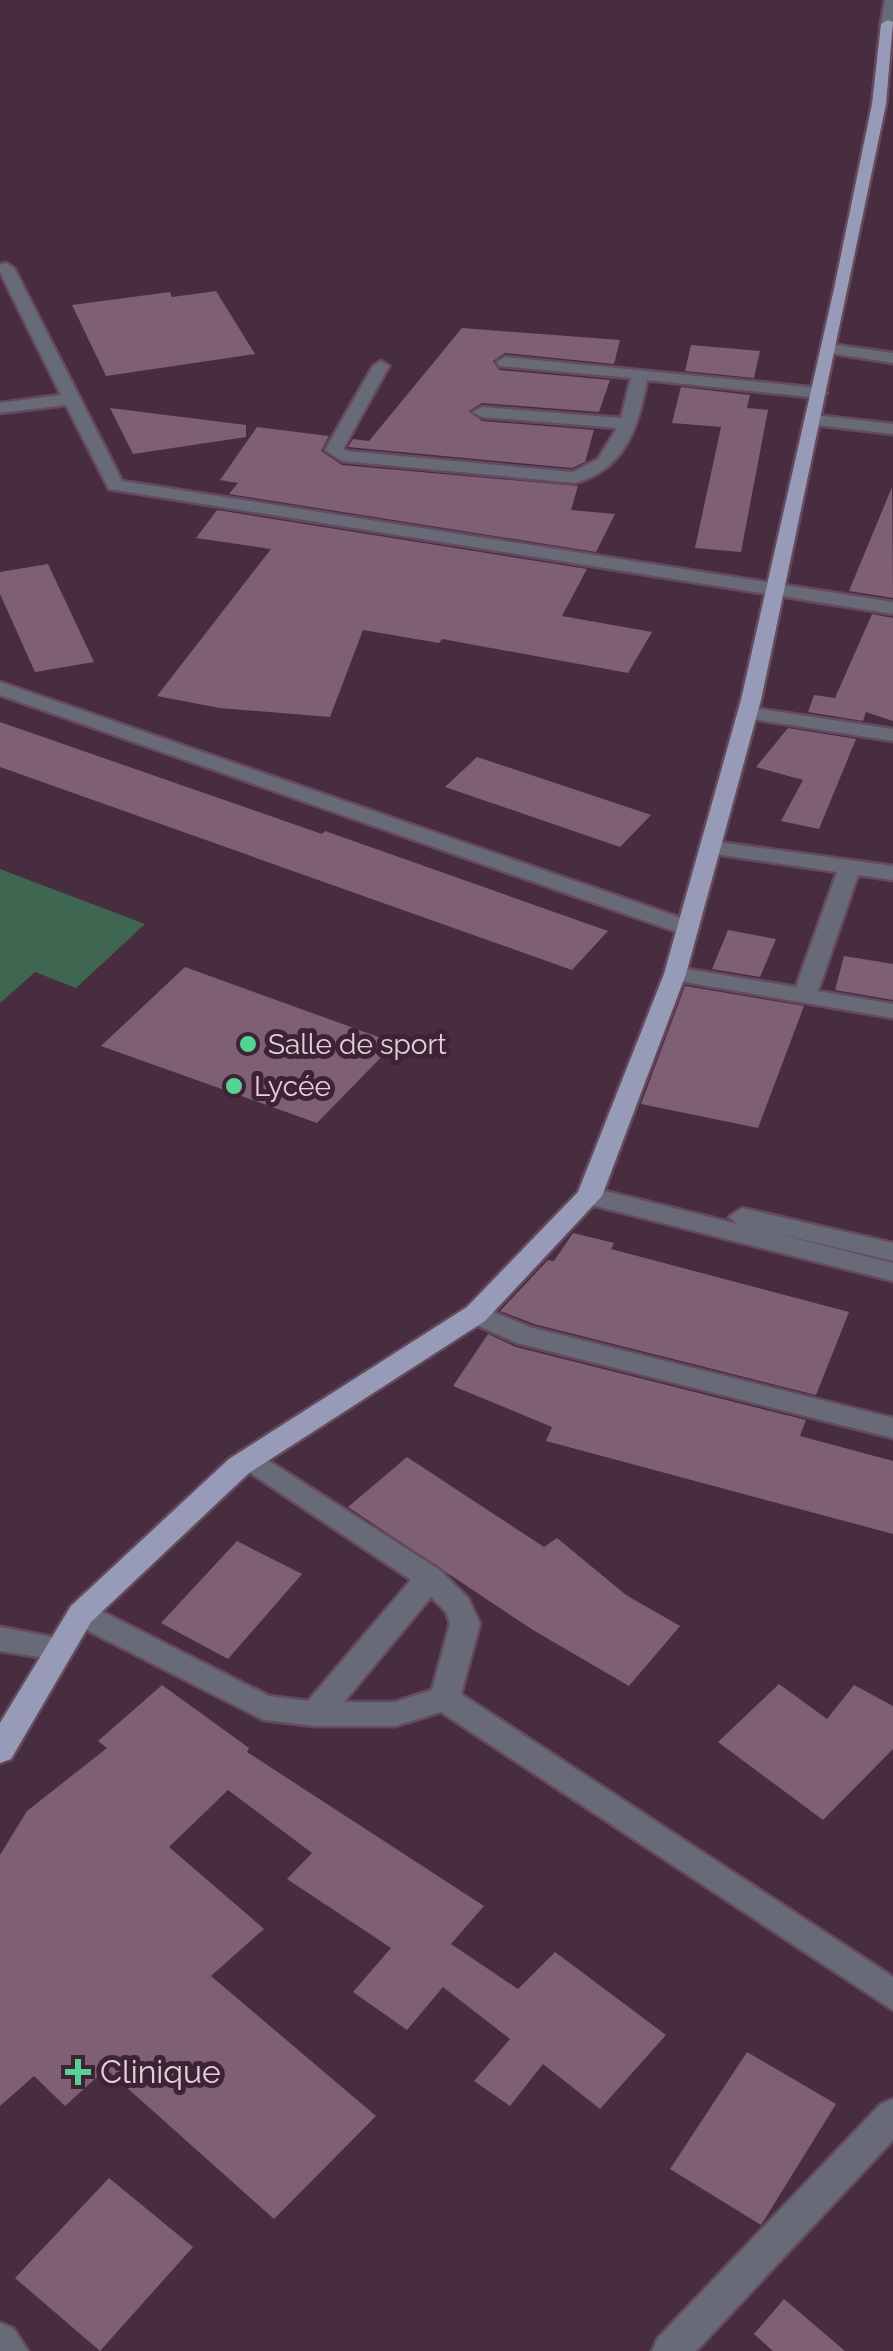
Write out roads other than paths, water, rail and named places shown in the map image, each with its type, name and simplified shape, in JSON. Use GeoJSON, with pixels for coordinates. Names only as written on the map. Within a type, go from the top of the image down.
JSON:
{"type":"FeatureCollection","features":[{"type":"Feature","properties":{"kind":"main road"},"geometry":{"type":"LineString","coordinates":[[0,1750],[80,1614],[250,1459],[476,1314],[591,1189],[675,974],[747,713],[886,102],[891,26]]}},
{"type":"Feature","properties":{"kind":"street"},"geometry":{"type":"LineString","coordinates":[[891,0],[891,26]]}},
{"type":"Feature","properties":{"kind":"street"},"geometry":{"type":"LineString","coordinates":[[6,268],[115,485],[893,608]]}},
{"type":"Feature","properties":{"kind":"street"},"geometry":{"type":"LineString","coordinates":[[829,350],[893,358]]}},
{"type":"Feature","properties":{"kind":"street"},"geometry":{"type":"LineString","coordinates":[[504,362],[820,393]]}},
{"type":"Feature","properties":{"kind":"street"},"geometry":{"type":"LineString","coordinates":[[381,366],[334,450],[342,456],[575,478],[602,467],[630,424],[640,374]]}},
{"type":"Feature","properties":{"kind":"street"},"geometry":{"type":"LineString","coordinates":[[0,408],[71,398]]}},
{"type":"Feature","properties":{"kind":"street"},"geometry":{"type":"LineString","coordinates":[[482,412],[630,424]]}},
{"type":"Feature","properties":{"kind":"street"},"geometry":{"type":"LineString","coordinates":[[814,420],[893,429]]}},
{"type":"Feature","properties":{"kind":"street"},"geometry":{"type":"LineString","coordinates":[[0,688],[688,928]]}},
{"type":"Feature","properties":{"kind":"street"},"geometry":{"type":"LineString","coordinates":[[747,713],[893,734]]}},
{"type":"Feature","properties":{"kind":"street"},"geometry":{"type":"LineString","coordinates":[[710,847],[893,873]]}},
{"type":"Feature","properties":{"kind":"street"},"geometry":{"type":"LineString","coordinates":[[805,996],[850,867]]}},
{"type":"Feature","properties":{"kind":"street"},"geometry":{"type":"LineString","coordinates":[[675,974],[893,1011]]}},
{"type":"Feature","properties":{"kind":"street"},"geometry":{"type":"LineString","coordinates":[[591,1189],[893,1252]]}},
{"type":"Feature","properties":{"kind":"street"},"geometry":{"type":"LineString","coordinates":[[591,1189],[893,1272]]}},
{"type":"Feature","properties":{"kind":"street"},"geometry":{"type":"LineString","coordinates":[[476,1314],[526,1336],[893,1428]]}},
{"type":"Feature","properties":{"kind":"street"},"geometry":{"type":"LineString","coordinates":[[250,1459],[430,1578],[458,1606],[465,1624],[444,1699]]}},
{"type":"Feature","properties":{"kind":"street"},"geometry":{"type":"LineString","coordinates":[[315,1714],[430,1578]]}},
{"type":"Feature","properties":{"kind":"street"},"geometry":{"type":"LineString","coordinates":[[80,1614],[264,1708],[315,1714],[395,1714],[444,1699]]}},
{"type":"Feature","properties":{"kind":"street"},"geometry":{"type":"LineString","coordinates":[[0,1639],[58,1648]]}},
{"type":"Feature","properties":{"kind":"street"},"geometry":{"type":"LineString","coordinates":[[444,1699],[893,1995]]}},
{"type":"Feature","properties":{"kind":"street"},"geometry":{"type":"LineString","coordinates":[[671,2351],[893,2115]]}},
{"type":"Feature","properties":{"kind":"street"},"geometry":{"type":"LineString","coordinates":[[0,2342],[9,2351]]}},
{"type":"Feature","properties":{"kind":"place","name":"Salle de sport"},"geometry":{"type":"Point","coordinates":[248,1044]}},
{"type":"Feature","properties":{"kind":"place","name":"Lycée"},"geometry":{"type":"Point","coordinates":[234,1086]}},
{"type":"Feature","properties":{"kind":"place","name":"Clinique"},"geometry":{"type":"Point","coordinates":[78,2072]}}]}
